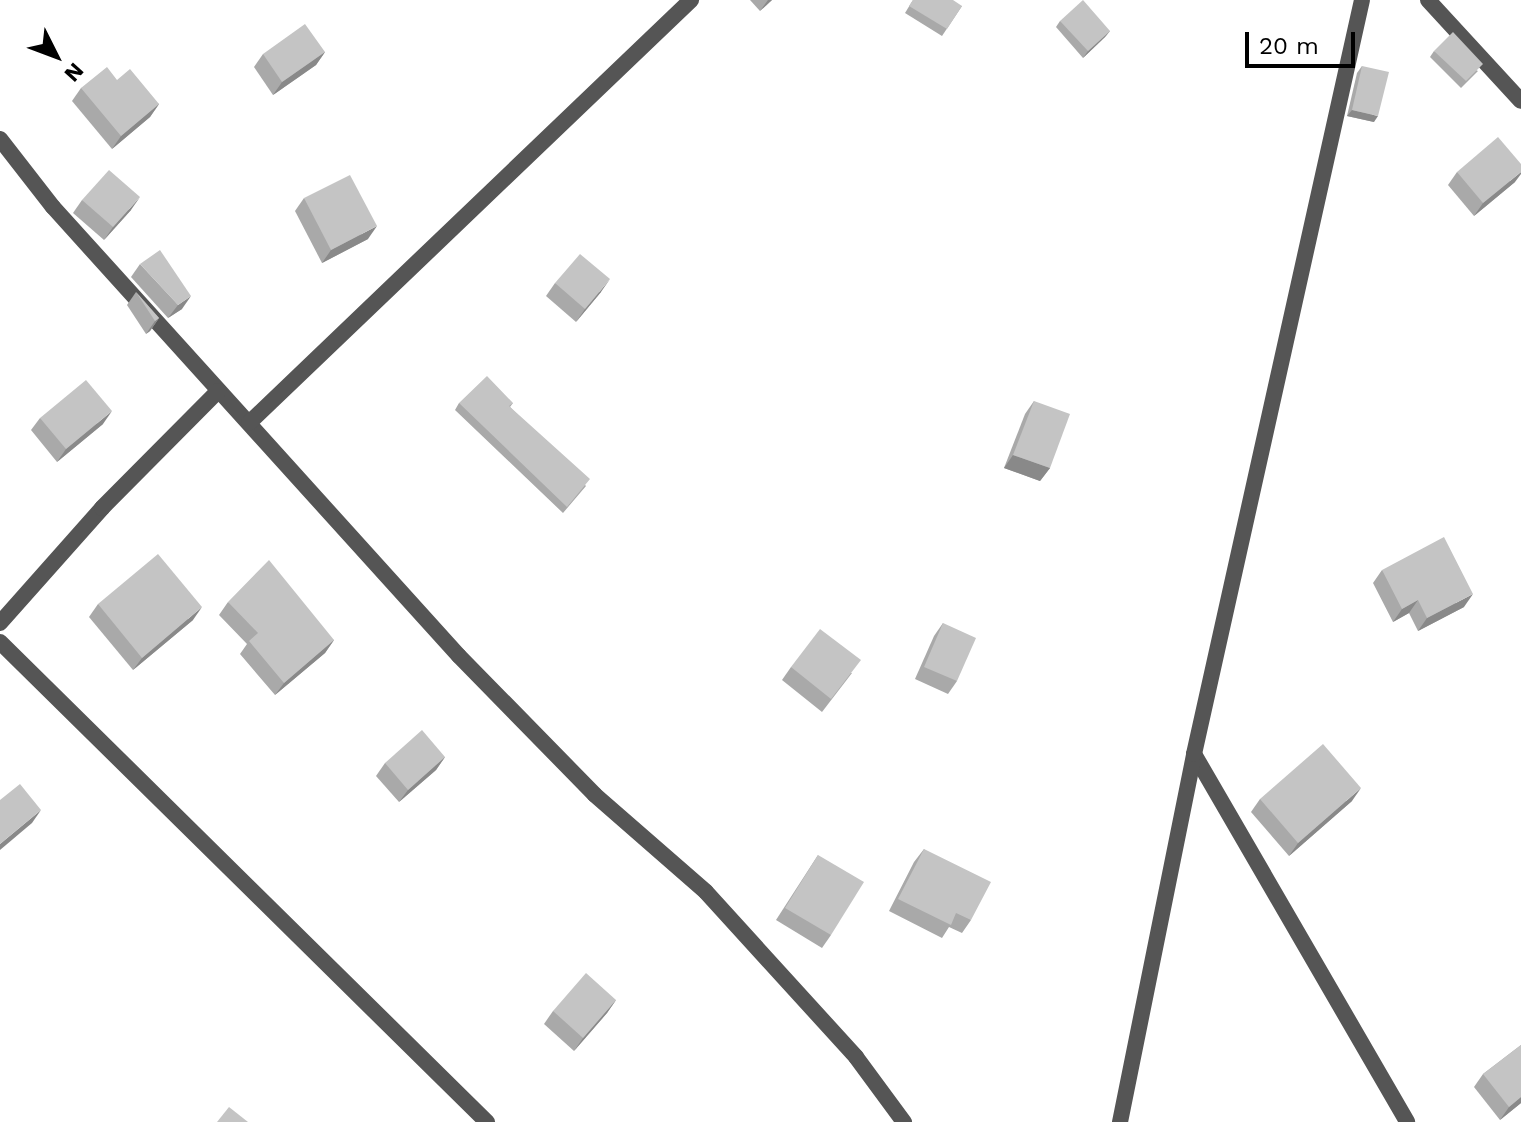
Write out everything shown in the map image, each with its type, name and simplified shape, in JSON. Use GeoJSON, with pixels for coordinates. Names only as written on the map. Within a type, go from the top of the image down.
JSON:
{"type":"FeatureCollection","features":[{"type":"Feature","properties":{"kind":"street"},"geometry":{"type":"LineString","coordinates":[[249,423],[691,0]]}},
{"type":"Feature","properties":{"kind":"street"},"geometry":{"type":"LineString","coordinates":[[1120,1122],[1194,754],[1362,0]]}},
{"type":"Feature","properties":{"kind":"street"},"geometry":{"type":"LineString","coordinates":[[1428,0],[1521,101]]}},
{"type":"Feature","properties":{"kind":"street"},"geometry":{"type":"LineString","coordinates":[[0,139],[53,207],[459,656],[595,795],[706,892],[856,1057],[904,1122]]}},
{"type":"Feature","properties":{"kind":"street"},"geometry":{"type":"LineString","coordinates":[[0,623],[102,508],[218,391]]}},
{"type":"Feature","properties":{"kind":"street"},"geometry":{"type":"LineString","coordinates":[[0,642],[487,1122]]}},
{"type":"Feature","properties":{"kind":"street"},"geometry":{"type":"LineString","coordinates":[[1194,754],[1407,1122]]}},
{"type":"Feature","properties":{"kind":"building"},"geometry":{"type":"Polygon","coordinates":[[[913,0],[953,0],[962,6],[947,29],[909,6],[913,0]]]}},
{"type":"Feature","properties":{"kind":"building"},"geometry":{"type":"Polygon","coordinates":[[[1083,0],[1110,31],[1088,51],[1060,21],[1083,0]]]}},
{"type":"Feature","properties":{"kind":"building"},"geometry":{"type":"Polygon","coordinates":[[[305,24],[325,52],[282,82],[263,54],[305,24]]]}},
{"type":"Feature","properties":{"kind":"building"},"geometry":{"type":"Polygon","coordinates":[[[1453,32],[1483,64],[1466,81],[1434,51],[1453,32]]]}},
{"type":"Feature","properties":{"kind":"building"},"geometry":{"type":"Polygon","coordinates":[[[1362,66],[1389,72],[1378,116],[1352,110],[1362,66]]]}},
{"type":"Feature","properties":{"kind":"building"},"geometry":{"type":"Polygon","coordinates":[[[107,67],[117,80],[130,69],[159,104],[121,136],[81,88],[107,67]]]}},
{"type":"Feature","properties":{"kind":"building"},"geometry":{"type":"Polygon","coordinates":[[[1498,137],[1521,164],[1521,172],[1483,203],[1457,172],[1498,137]]]}},
{"type":"Feature","properties":{"kind":"building"},"geometry":{"type":"Polygon","coordinates":[[[109,170],[140,197],[113,227],[82,200],[109,170]]]}},
{"type":"Feature","properties":{"kind":"building"},"geometry":{"type":"Polygon","coordinates":[[[350,175],[377,226],[331,250],[304,198],[350,175]]]}},
{"type":"Feature","properties":{"kind":"building"},"geometry":{"type":"Polygon","coordinates":[[[160,250],[191,296],[178,305],[140,264],[160,250]]]}},
{"type":"Feature","properties":{"kind":"building"},"geometry":{"type":"Polygon","coordinates":[[[580,254],[610,279],[585,309],[555,283],[580,254]]]}},
{"type":"Feature","properties":{"kind":"building"},"geometry":{"type":"Polygon","coordinates":[[[136,292],[159,318],[155,321],[136,292]]]}},
{"type":"Feature","properties":{"kind":"building"},"geometry":{"type":"Polygon","coordinates":[[[487,376],[513,403],[509,406],[590,479],[567,507],[459,403],[487,376]]]}},
{"type":"Feature","properties":{"kind":"building"},"geometry":{"type":"Polygon","coordinates":[[[86,380],[112,411],[66,449],[40,418],[86,380]]]}},
{"type":"Feature","properties":{"kind":"building"},"geometry":{"type":"Polygon","coordinates":[[[1034,401],[1070,414],[1050,468],[1013,455],[1034,401]]]}},
{"type":"Feature","properties":{"kind":"building"},"geometry":{"type":"Polygon","coordinates":[[[1444,537],[1473,594],[1427,618],[1418,600],[1402,609],[1382,570],[1444,537]]]}},
{"type":"Feature","properties":{"kind":"building"},"geometry":{"type":"Polygon","coordinates":[[[158,554],[202,607],[142,658],[98,604],[158,554]]]}},
{"type":"Feature","properties":{"kind":"building"},"geometry":{"type":"Polygon","coordinates":[[[269,560],[334,640],[284,683],[249,641],[258,633],[228,602],[269,560]]]}},
{"type":"Feature","properties":{"kind":"building"},"geometry":{"type":"Polygon","coordinates":[[[943,623],[976,638],[957,681],[924,667],[943,623]]]}},
{"type":"Feature","properties":{"kind":"building"},"geometry":{"type":"Polygon","coordinates":[[[820,629],[861,660],[831,699],[791,667],[820,629]]]}},
{"type":"Feature","properties":{"kind":"building"},"geometry":{"type":"Polygon","coordinates":[[[422,730],[445,757],[408,790],[385,763],[422,730]]]}},
{"type":"Feature","properties":{"kind":"building"},"geometry":{"type":"Polygon","coordinates":[[[1323,744],[1361,788],[1298,843],[1260,799],[1323,744]]]}},
{"type":"Feature","properties":{"kind":"building"},"geometry":{"type":"Polygon","coordinates":[[[20,784],[41,810],[0,844],[0,800],[20,784]]]}},
{"type":"Feature","properties":{"kind":"building"},"geometry":{"type":"Polygon","coordinates":[[[924,849],[991,882],[971,920],[956,913],[951,925],[898,899],[924,849]]]}},
{"type":"Feature","properties":{"kind":"building"},"geometry":{"type":"Polygon","coordinates":[[[818,855],[864,882],[831,935],[785,908],[818,855]]]}},
{"type":"Feature","properties":{"kind":"building"},"geometry":{"type":"Polygon","coordinates":[[[586,973],[616,1000],[583,1038],[553,1011],[586,973]]]}},
{"type":"Feature","properties":{"kind":"building"},"geometry":{"type":"Polygon","coordinates":[[[1521,1045],[1521,1097],[1509,1107],[1483,1074],[1521,1045]]]}},
{"type":"Feature","properties":{"kind":"building"},"geometry":{"type":"Polygon","coordinates":[[[229,1107],[248,1122],[217,1122],[229,1107]]]}}]}
